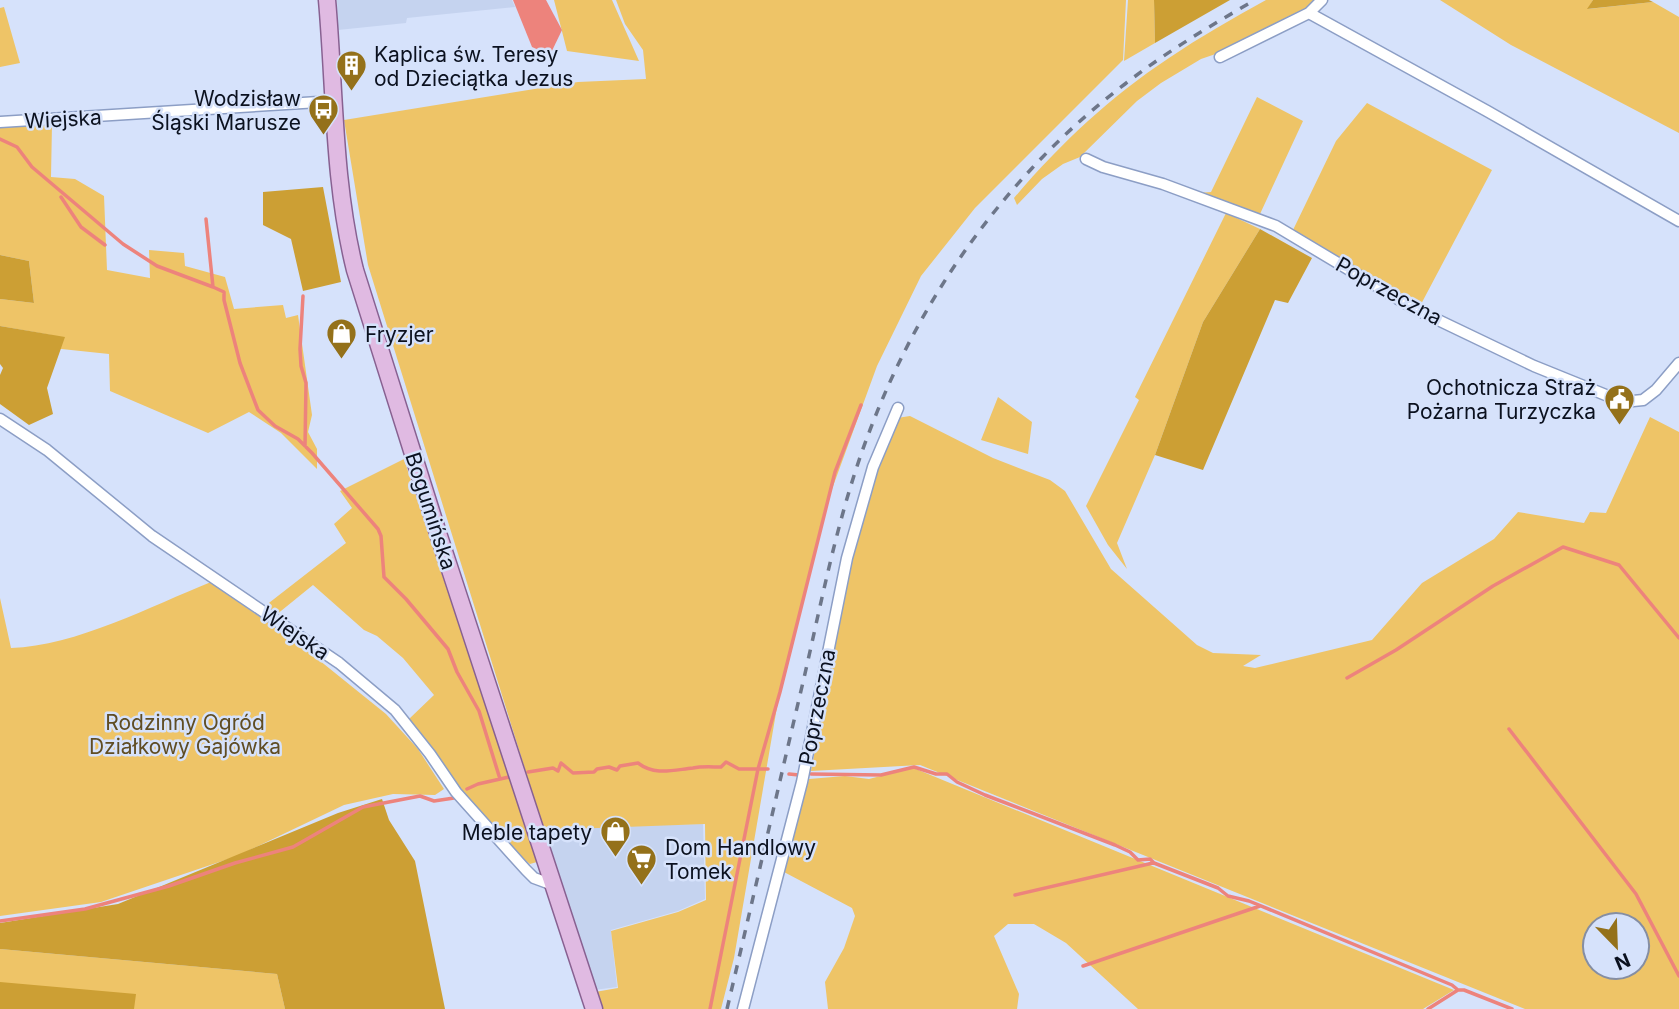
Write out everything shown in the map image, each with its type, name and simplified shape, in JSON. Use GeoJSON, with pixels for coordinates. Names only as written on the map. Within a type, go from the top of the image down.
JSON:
{"type":"FeatureCollection","features":[{"type":"Feature","properties":{"kind":"main road","name":"Bogumińska"},"geometry":{"type":"LineString","coordinates":[[327,0],[343,208],[355,270],[594,1009]]}},
{"type":"Feature","properties":{"kind":"street"},"geometry":{"type":"LineString","coordinates":[[1220,57],[1309,13],[1322,0]]}},
{"type":"Feature","properties":{"kind":"street"},"geometry":{"type":"LineString","coordinates":[[1309,13],[1488,111],[1679,221]]}},
{"type":"Feature","properties":{"kind":"street","name":"Wiejska"},"geometry":{"type":"LineString","coordinates":[[0,122],[335,101]]}},
{"type":"Feature","properties":{"kind":"street","name":"Poprzeczna"},"geometry":{"type":"LineString","coordinates":[[1086,159],[1276,226],[1413,308],[1534,366],[1623,402],[1643,400],[1656,390],[1679,363]]}},
{"type":"Feature","properties":{"kind":"street","name":"Poprzeczna"},"geometry":{"type":"LineString","coordinates":[[743,1009],[802,782],[847,558],[873,467],[898,408]]}},
{"type":"Feature","properties":{"kind":"street","name":"Wiejska"},"geometry":{"type":"LineString","coordinates":[[0,419],[47,450],[152,536],[339,663],[368,686],[402,718],[456,792],[526,870],[534,878],[553,885]]}},
{"type":"Feature","properties":{"kind":"shaded area"},"geometry":{"type":"Polygon","coordinates":[[[337,0],[512,0],[515,7],[407,18],[406,23],[338,30],[337,0]]]}},
{"type":"Feature","properties":{"kind":"shaded area"},"geometry":{"type":"Polygon","coordinates":[[[513,0],[546,0],[562,30],[550,55],[532,47],[513,0]]]}},
{"type":"Feature","properties":{"kind":"shaded area"},"geometry":{"type":"Polygon","coordinates":[[[1154,0],[1230,0],[1155,43],[1154,0]]]}},
{"type":"Feature","properties":{"kind":"shaded area"},"geometry":{"type":"Polygon","coordinates":[[[1593,0],[1649,0],[1653,2],[1587,9],[1593,0]]]}},
{"type":"Feature","properties":{"kind":"shaded area"},"geometry":{"type":"Polygon","coordinates":[[[323,187],[341,282],[303,291],[291,239],[263,225],[263,192],[323,187]]]}},
{"type":"Feature","properties":{"kind":"shaded area"},"geometry":{"type":"Polygon","coordinates":[[[1260,229],[1312,258],[1288,303],[1275,300],[1203,470],[1155,455],[1203,322],[1260,229]]]}},
{"type":"Feature","properties":{"kind":"shaded area"},"geometry":{"type":"Polygon","coordinates":[[[0,255],[29,261],[34,303],[0,299],[0,255]]]}},
{"type":"Feature","properties":{"kind":"shaded area"},"geometry":{"type":"Polygon","coordinates":[[[0,326],[65,337],[47,388],[53,414],[29,425],[0,404],[0,375],[3,368],[0,364],[0,326]]]}},
{"type":"Feature","properties":{"kind":"shaded area"},"geometry":{"type":"Polygon","coordinates":[[[382,799],[389,820],[415,861],[445,1009],[285,1009],[277,974],[0,949],[0,923],[118,904],[338,813],[382,799]]]}},
{"type":"Feature","properties":{"kind":"shaded area"},"geometry":{"type":"Polygon","coordinates":[[[703,824],[705,899],[678,911],[611,930],[617,987],[594,990],[544,831],[703,824]]]}},
{"type":"Feature","properties":{"kind":"shaded area"},"geometry":{"type":"Polygon","coordinates":[[[0,982],[136,994],[134,1009],[0,1009],[0,982]]]}},
{"type":"Feature","properties":{"kind":"green space"},"geometry":{"type":"Polygon","coordinates":[[[554,0],[612,0],[639,61],[567,51],[554,0]]]}},
{"type":"Feature","properties":{"kind":"green space"},"geometry":{"type":"Polygon","coordinates":[[[616,0],[1126,0],[1123,60],[975,208],[921,276],[877,366],[824,511],[777,707],[734,958],[721,1009],[601,1009],[595,992],[618,988],[611,931],[678,912],[706,900],[705,824],[544,830],[368,265],[344,120],[578,82],[646,79],[643,50],[625,24],[616,0]]]}},
{"type":"Feature","properties":{"kind":"green space"},"geometry":{"type":"Polygon","coordinates":[[[1128,0],[1154,0],[1155,43],[1124,61],[1128,0]]]}},
{"type":"Feature","properties":{"kind":"green space"},"geometry":{"type":"Polygon","coordinates":[[[1266,0],[1317,0],[1308,9],[1233,48],[1201,59],[1161,83],[1137,101],[1080,157],[1063,164],[1042,179],[1017,205],[1014,198],[1031,178],[1106,105],[1181,50],[1266,0]]]}},
{"type":"Feature","properties":{"kind":"green space"},"geometry":{"type":"Polygon","coordinates":[[[1440,0],[1593,0],[1588,9],[1653,2],[1679,17],[1679,133],[1511,45],[1440,0]]]}},
{"type":"Feature","properties":{"kind":"green space"},"geometry":{"type":"Polygon","coordinates":[[[4,7],[20,63],[0,67],[0,8],[4,7]]]}},
{"type":"Feature","properties":{"kind":"green space"},"geometry":{"type":"Polygon","coordinates":[[[1257,97],[1303,121],[1260,214],[1198,193],[1211,192],[1257,97]]]}},
{"type":"Feature","properties":{"kind":"green space"},"geometry":{"type":"Polygon","coordinates":[[[1367,103],[1492,170],[1419,308],[1293,230],[1336,141],[1367,103]]]}},
{"type":"Feature","properties":{"kind":"green space"},"geometry":{"type":"Polygon","coordinates":[[[52,124],[51,177],[75,179],[104,196],[107,270],[150,278],[149,250],[184,253],[185,266],[225,277],[234,309],[283,305],[286,318],[298,315],[312,415],[308,432],[317,449],[317,469],[281,433],[249,412],[208,433],[110,391],[109,354],[52,348],[51,335],[0,326],[0,299],[34,303],[29,261],[0,255],[0,127],[52,124]]]}},
{"type":"Feature","properties":{"kind":"green space"},"geometry":{"type":"Polygon","coordinates":[[[1226,213],[1260,229],[1203,322],[1155,455],[1117,543],[1127,569],[1108,545],[1086,506],[1139,400],[1135,397],[1226,213]]]}},
{"type":"Feature","properties":{"kind":"green space"},"geometry":{"type":"Polygon","coordinates":[[[998,397],[1032,422],[1028,454],[981,440],[998,397]]]}},
{"type":"Feature","properties":{"kind":"green space"},"geometry":{"type":"Polygon","coordinates":[[[910,416],[993,458],[1050,480],[1065,491],[1111,569],[1197,645],[1213,653],[1261,655],[1243,666],[1255,668],[1372,640],[1422,583],[1494,539],[1518,512],[1584,523],[1590,512],[1606,513],[1650,417],[1679,432],[1679,1009],[1525,1009],[920,765],[811,771],[847,582],[872,482],[897,418],[910,416]]]}},
{"type":"Feature","properties":{"kind":"green space"},"geometry":{"type":"Polygon","coordinates":[[[404,459],[537,862],[530,864],[515,852],[459,790],[439,757],[409,719],[434,695],[403,658],[377,636],[364,630],[313,585],[276,615],[265,606],[346,543],[334,524],[352,508],[340,491],[404,459]]]}},
{"type":"Feature","properties":{"kind":"green space","name":"Rodzinny Ogród Działkowy Gajówka"},"geometry":{"type":"Polygon","coordinates":[[[211,582],[309,652],[386,714],[418,749],[444,789],[435,795],[393,794],[344,805],[237,856],[101,902],[0,916],[0,598],[11,648],[36,646],[87,633],[211,582]]]}},
{"type":"Feature","properties":{"kind":"green space"},"geometry":{"type":"Polygon","coordinates":[[[916,769],[1454,990],[1423,1009],[1138,1009],[1066,943],[1034,924],[1008,924],[994,936],[1019,994],[1017,1009],[828,1009],[825,982],[844,948],[855,916],[852,908],[784,872],[809,779],[845,776],[869,779],[916,769]]]}},
{"type":"Feature","properties":{"kind":"green space"},"geometry":{"type":"Polygon","coordinates":[[[0,949],[277,974],[285,1009],[0,1009],[0,949]]]}},
{"type":"Feature","properties":{"kind":"waterway"},"geometry":{"type":"LineString","coordinates":[[0,139],[17,147],[32,167],[123,244],[157,266],[213,287]]}},
{"type":"Feature","properties":{"kind":"waterway"},"geometry":{"type":"LineString","coordinates":[[61,197],[81,227],[105,245]]}},
{"type":"Feature","properties":{"kind":"waterway"},"geometry":{"type":"LineString","coordinates":[[206,219],[213,287],[224,292],[240,363],[258,410],[275,426],[298,439],[378,529],[381,536],[384,577],[448,649],[457,672],[479,711],[500,779]]}},
{"type":"Feature","properties":{"kind":"waterway"},"geometry":{"type":"LineString","coordinates":[[303,296],[300,349],[306,383],[305,446]]}},
{"type":"Feature","properties":{"kind":"waterway"},"geometry":{"type":"LineString","coordinates":[[710,1009],[758,769],[835,472],[861,405]]}},
{"type":"Feature","properties":{"kind":"waterway"},"geometry":{"type":"LineString","coordinates":[[1347,678],[1396,650],[1493,586],[1563,547],[1619,565],[1679,638]]}},
{"type":"Feature","properties":{"kind":"waterway"},"geometry":{"type":"LineString","coordinates":[[1509,729],[1636,894],[1679,976]]}},
{"type":"Feature","properties":{"kind":"waterway"},"geometry":{"type":"LineString","coordinates":[[528,772],[553,768],[558,771],[561,763],[573,773],[594,772],[609,767],[617,770],[620,766],[638,763],[658,771],[721,767],[726,762],[739,769],[768,769]]}},
{"type":"Feature","properties":{"kind":"waterway"},"geometry":{"type":"LineString","coordinates":[[811,774],[881,775],[914,767],[936,774],[947,774],[957,782],[985,795],[1115,845],[1130,852],[1138,860],[1150,859],[1154,863],[1218,888],[1228,896],[1249,901],[1452,985],[1458,990],[1512,1009]]}},
{"type":"Feature","properties":{"kind":"waterway"},"geometry":{"type":"LineString","coordinates":[[789,774],[799,775]]}},
{"type":"Feature","properties":{"kind":"waterway"},"geometry":{"type":"LineString","coordinates":[[467,789],[509,777]]}},
{"type":"Feature","properties":{"kind":"waterway"},"geometry":{"type":"LineString","coordinates":[[0,921],[85,909],[169,886],[235,863],[293,847],[363,807],[420,796],[434,801],[454,798]]}},
{"type":"Feature","properties":{"kind":"waterway"},"geometry":{"type":"LineString","coordinates":[[1015,895],[1153,863]]}},
{"type":"Feature","properties":{"kind":"waterway"},"geometry":{"type":"LineString","coordinates":[[1083,966],[1260,906]]}},
{"type":"Feature","properties":{"kind":"waterway"},"geometry":{"type":"LineString","coordinates":[[1428,1009],[1458,990]]}},
{"type":"Feature","properties":{"kind":"railway"},"geometry":{"type":"LineString","coordinates":[[727,1009],[841,522],[870,430],[915,331],[973,239],[1043,156],[1141,72],[1255,0]]}},
{"type":"Feature","properties":{"kind":"place","name":"Kaplica św. Teresy od Dzieciątka Jezus"},"geometry":{"type":"Point","coordinates":[351,93]}},
{"type":"Feature","properties":{"kind":"place","name":"Wodzisław Śląski Marusze"},"geometry":{"type":"Point","coordinates":[324,137]}},
{"type":"Feature","properties":{"kind":"place","name":"Fryzjer"},"geometry":{"type":"Point","coordinates":[342,361]}},
{"type":"Feature","properties":{"kind":"place","name":"Ochotnicza Straż Pożarna Turzyczka"},"geometry":{"type":"Point","coordinates":[1619,426]}},
{"type":"Feature","properties":{"kind":"place","name":"Meble tapety"},"geometry":{"type":"Point","coordinates":[615,859]}},
{"type":"Feature","properties":{"kind":"place","name":"Dom Handlowy Tomek"},"geometry":{"type":"Point","coordinates":[642,886]}}]}
